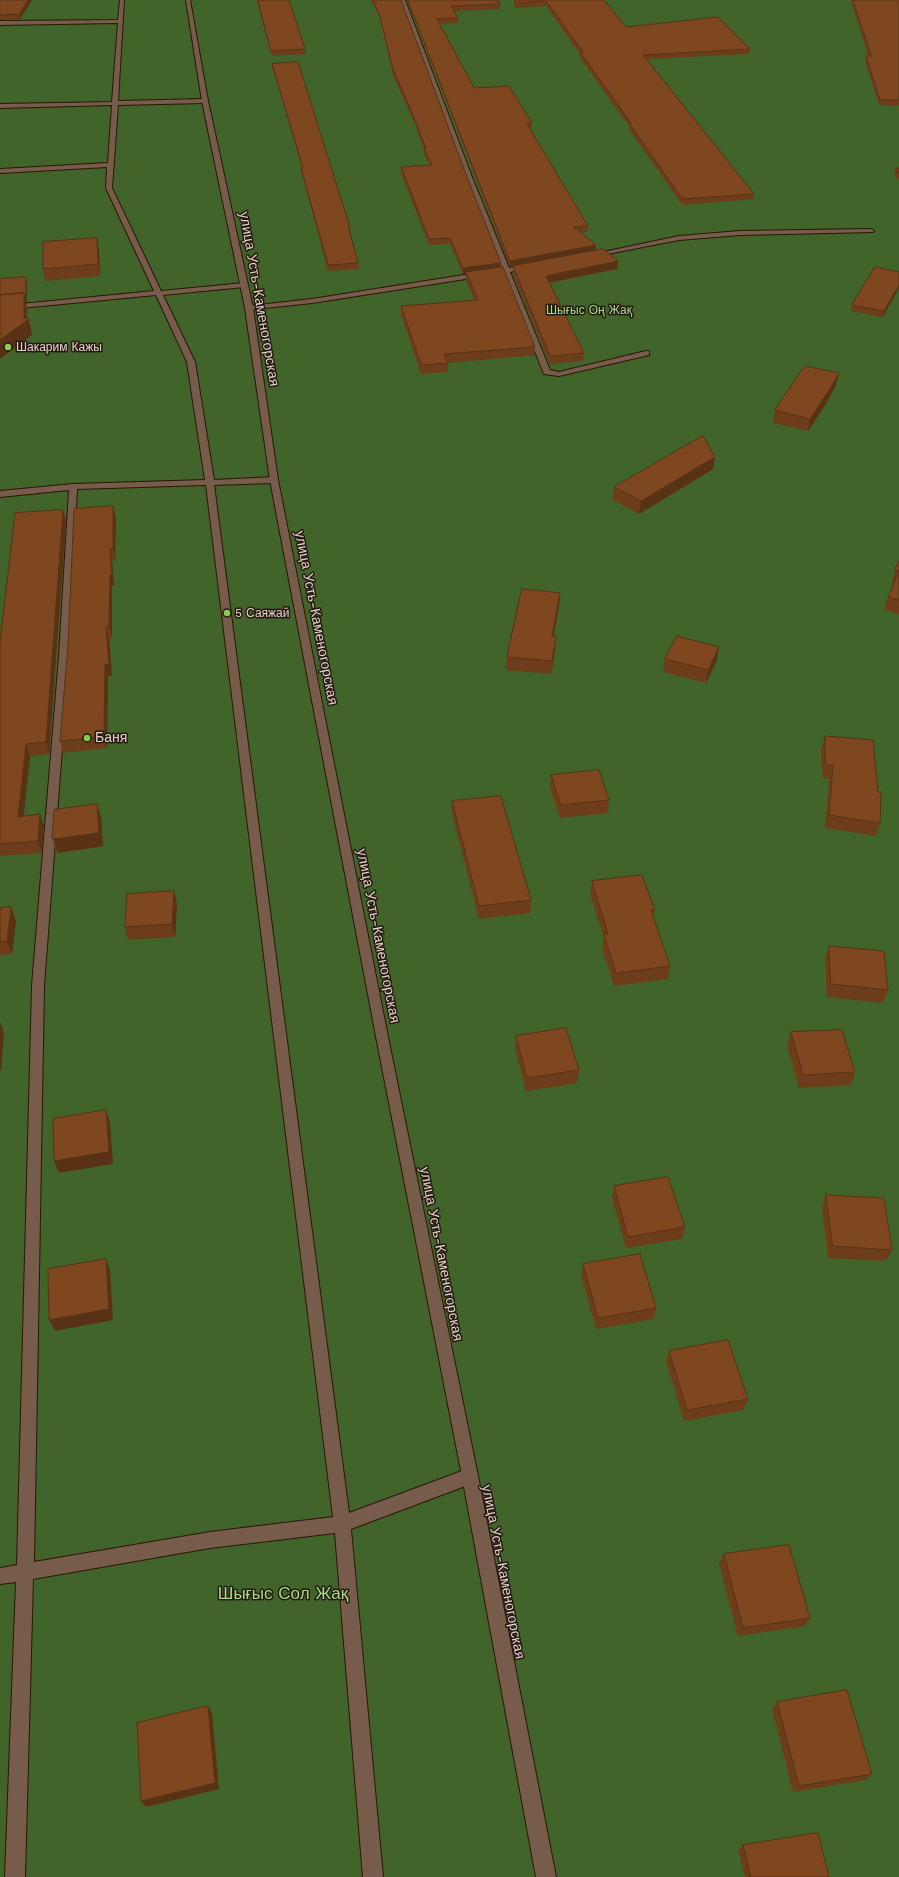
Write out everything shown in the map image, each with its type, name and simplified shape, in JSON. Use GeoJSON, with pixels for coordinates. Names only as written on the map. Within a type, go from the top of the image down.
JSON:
{"type":"FeatureCollection","features":[{"type":"Feature","properties":{"kind":"street"},"geometry":{"type":"LineString","coordinates":[[122,0],[110,188],[192,362],[210,483],[342,1524],[374,1877]]}},
{"type":"Feature","properties":{"kind":"street","name":"улица Усть-Каменогорская"},"geometry":{"type":"LineString","coordinates":[[188,0],[205,101],[249,308],[274,480],[384,1047],[470,1476],[546,1877]]}},
{"type":"Feature","properties":{"kind":"street"},"geometry":{"type":"LineString","coordinates":[[403,0],[506,272],[547,372],[559,374],[646,353]]}},
{"type":"Feature","properties":{"kind":"street"},"geometry":{"type":"LineString","coordinates":[[0,23],[120,21]]}},
{"type":"Feature","properties":{"kind":"street"},"geometry":{"type":"LineString","coordinates":[[0,106],[205,101]]}},
{"type":"Feature","properties":{"kind":"street"},"geometry":{"type":"LineString","coordinates":[[0,170],[111,165]]}},
{"type":"Feature","properties":{"kind":"street"},"geometry":{"type":"LineString","coordinates":[[581,257],[687,237],[740,233],[871,232]]}},
{"type":"Feature","properties":{"kind":"street"},"geometry":{"type":"LineString","coordinates":[[249,308],[506,272],[536,266]]}},
{"type":"Feature","properties":{"kind":"street"},"geometry":{"type":"LineString","coordinates":[[0,308],[244,285]]}},
{"type":"Feature","properties":{"kind":"street"},"geometry":{"type":"LineString","coordinates":[[0,494],[73,487],[274,480]]}},
{"type":"Feature","properties":{"kind":"street"},"geometry":{"type":"LineString","coordinates":[[15,1877],[25,1573],[38,986],[64,656],[73,487]]}},
{"type":"Feature","properties":{"kind":"street"},"geometry":{"type":"LineString","coordinates":[[0,1576],[25,1573],[210,1540],[342,1524],[470,1476]]}},
{"type":"Feature","properties":{"kind":"green space"},"geometry":{"type":"Polygon","coordinates":[[[0,0],[899,0],[899,1877],[0,1877],[0,0]]]}},
{"type":"Feature","properties":{"kind":"building"},"geometry":{"type":"Polygon","coordinates":[[[0,0],[28,0],[19,14],[0,15],[0,0]]]}},
{"type":"Feature","properties":{"kind":"building"},"geometry":{"type":"Polygon","coordinates":[[[258,0],[289,0],[305,49],[271,51],[258,0]]]}},
{"type":"Feature","properties":{"kind":"building"},"geometry":{"type":"Polygon","coordinates":[[[373,0],[401,0],[465,172],[501,263],[463,268],[450,238],[429,239],[401,167],[432,165],[424,148],[426,148],[419,129],[393,69],[379,13],[373,0]]]}},
{"type":"Feature","properties":{"kind":"building"},"geometry":{"type":"Polygon","coordinates":[[[408,0],[498,0],[500,4],[451,6],[458,18],[437,19],[474,88],[509,86],[532,123],[527,124],[588,226],[574,227],[596,245],[510,261],[408,0]]]}},
{"type":"Feature","properties":{"kind":"building"},"geometry":{"type":"Polygon","coordinates":[[[515,0],[604,0],[626,27],[718,17],[750,49],[643,55],[754,194],[682,199],[629,123],[631,123],[580,52],[583,52],[546,1],[515,3],[515,0]]]}},
{"type":"Feature","properties":{"kind":"building"},"geometry":{"type":"Polygon","coordinates":[[[853,0],[899,0],[899,100],[880,100],[866,56],[871,56],[853,0]]]}},
{"type":"Feature","properties":{"kind":"building"},"geometry":{"type":"Polygon","coordinates":[[[298,62],[349,224],[358,263],[328,265],[301,168],[303,168],[272,64],[298,62]]]}},
{"type":"Feature","properties":{"kind":"building"},"geometry":{"type":"Polygon","coordinates":[[[97,238],[98,264],[43,269],[43,242],[97,238]]]}},
{"type":"Feature","properties":{"kind":"building"},"geometry":{"type":"Polygon","coordinates":[[[603,249],[618,261],[546,276],[584,353],[550,356],[513,266],[603,249]]]}},
{"type":"Feature","properties":{"kind":"building"},"geometry":{"type":"Polygon","coordinates":[[[503,267],[535,347],[444,354],[448,363],[421,365],[401,306],[478,300],[466,272],[503,267]]]}},
{"type":"Feature","properties":{"kind":"building"},"geometry":{"type":"Polygon","coordinates":[[[875,267],[899,272],[899,285],[884,311],[852,305],[875,267]]]}},
{"type":"Feature","properties":{"kind":"building"},"geometry":{"type":"Polygon","coordinates":[[[26,277],[26,296],[24,296],[24,293],[0,295],[0,279],[26,277]]]}},
{"type":"Feature","properties":{"kind":"building"},"geometry":{"type":"Polygon","coordinates":[[[24,293],[24,318],[29,319],[0,340],[0,295],[24,293]]]}},
{"type":"Feature","properties":{"kind":"building"},"geometry":{"type":"Polygon","coordinates":[[[805,366],[839,373],[810,419],[775,410],[805,366]]]}},
{"type":"Feature","properties":{"kind":"building"},"geometry":{"type":"Polygon","coordinates":[[[703,436],[715,457],[641,501],[614,487],[703,436]]]}},
{"type":"Feature","properties":{"kind":"building"},"geometry":{"type":"Polygon","coordinates":[[[113,506],[113,549],[110,549],[112,575],[110,575],[109,627],[106,627],[109,664],[105,664],[104,737],[60,741],[68,645],[74,509],[113,506]]]}},
{"type":"Feature","properties":{"kind":"building"},"geometry":{"type":"Polygon","coordinates":[[[63,510],[46,742],[26,744],[18,817],[40,814],[38,841],[0,844],[0,642],[15,513],[63,510]]]}},
{"type":"Feature","properties":{"kind":"building"},"geometry":{"type":"Polygon","coordinates":[[[899,561],[899,571],[895,570],[899,561]]]}},
{"type":"Feature","properties":{"kind":"building"},"geometry":{"type":"Polygon","coordinates":[[[899,571],[899,600],[888,597],[899,571]]]}},
{"type":"Feature","properties":{"kind":"building"},"geometry":{"type":"Polygon","coordinates":[[[522,589],[560,593],[552,636],[556,636],[552,661],[507,657],[522,589]]]}},
{"type":"Feature","properties":{"kind":"building"},"geometry":{"type":"Polygon","coordinates":[[[677,636],[719,647],[708,670],[665,659],[677,636]]]}},
{"type":"Feature","properties":{"kind":"building"},"geometry":{"type":"Polygon","coordinates":[[[825,736],[873,740],[878,792],[881,792],[880,823],[829,815],[833,765],[826,765],[825,736]]]}},
{"type":"Feature","properties":{"kind":"building"},"geometry":{"type":"Polygon","coordinates":[[[599,770],[609,800],[561,805],[551,775],[599,770]]]}},
{"type":"Feature","properties":{"kind":"building"},"geometry":{"type":"Polygon","coordinates":[[[501,796],[531,900],[479,906],[452,801],[501,796]]]}},
{"type":"Feature","properties":{"kind":"building"},"geometry":{"type":"Polygon","coordinates":[[[97,804],[99,833],[54,839],[52,838],[54,810],[97,804]]]}},
{"type":"Feature","properties":{"kind":"building"},"geometry":{"type":"Polygon","coordinates":[[[642,875],[655,910],[651,910],[670,966],[616,973],[604,935],[608,934],[592,881],[642,875]]]}},
{"type":"Feature","properties":{"kind":"building"},"geometry":{"type":"Polygon","coordinates":[[[174,891],[172,924],[125,927],[127,894],[174,891]]]}},
{"type":"Feature","properties":{"kind":"building"},"geometry":{"type":"Polygon","coordinates":[[[11,907],[7,941],[0,942],[0,908],[11,907]]]}},
{"type":"Feature","properties":{"kind":"building"},"geometry":{"type":"Polygon","coordinates":[[[829,946],[884,951],[888,990],[831,984],[829,946]]]}},
{"type":"Feature","properties":{"kind":"building"},"geometry":{"type":"Polygon","coordinates":[[[566,1028],[579,1070],[527,1078],[516,1036],[566,1028]]]}},
{"type":"Feature","properties":{"kind":"building"},"geometry":{"type":"Polygon","coordinates":[[[842,1030],[855,1072],[803,1075],[791,1032],[842,1030]]]}},
{"type":"Feature","properties":{"kind":"building"},"geometry":{"type":"Polygon","coordinates":[[[106,1110],[109,1152],[54,1161],[53,1119],[106,1110]]]}},
{"type":"Feature","properties":{"kind":"building"},"geometry":{"type":"Polygon","coordinates":[[[668,1177],[685,1227],[628,1237],[614,1186],[668,1177]]]}},
{"type":"Feature","properties":{"kind":"building"},"geometry":{"type":"Polygon","coordinates":[[[826,1195],[884,1198],[892,1250],[833,1246],[826,1195]]]}},
{"type":"Feature","properties":{"kind":"building"},"geometry":{"type":"Polygon","coordinates":[[[640,1254],[656,1308],[598,1318],[583,1264],[640,1254]]]}},
{"type":"Feature","properties":{"kind":"building"},"geometry":{"type":"Polygon","coordinates":[[[106,1259],[109,1309],[49,1320],[48,1269],[106,1259]]]}},
{"type":"Feature","properties":{"kind":"building"},"geometry":{"type":"Polygon","coordinates":[[[728,1340],[748,1399],[687,1410],[669,1351],[728,1340]]]}},
{"type":"Feature","properties":{"kind":"building"},"geometry":{"type":"Polygon","coordinates":[[[789,1545],[810,1618],[743,1628],[724,1554],[789,1545]]]}},
{"type":"Feature","properties":{"kind":"building"},"geometry":{"type":"Polygon","coordinates":[[[847,1690],[872,1774],[799,1786],[777,1702],[847,1690]]]}},
{"type":"Feature","properties":{"kind":"building"},"geometry":{"type":"Polygon","coordinates":[[[208,1706],[215,1783],[141,1801],[137,1723],[208,1706]]]}},
{"type":"Feature","properties":{"kind":"building"},"geometry":{"type":"Polygon","coordinates":[[[818,1833],[829,1877],[751,1877],[743,1845],[818,1833]]]}},
{"type":"Feature","properties":{"kind":"place","name":"Шакарим Кажы"},"geometry":{"type":"Point","coordinates":[8,347]}},
{"type":"Feature","properties":{"kind":"place","name":"5 Саяжай"},"geometry":{"type":"Point","coordinates":[227,613]}},
{"type":"Feature","properties":{"kind":"place","name":"Баня"},"geometry":{"type":"Point","coordinates":[87,738]}},
{"type":"Feature","properties":{"kind":"park label","name":"Шығыс Оң Жақ"},"geometry":{"type":"Point","coordinates":[589,310]}},
{"type":"Feature","properties":{"kind":"park label","name":"Шығыс Сол Жақ"},"geometry":{"type":"Point","coordinates":[283,1594]}}]}
